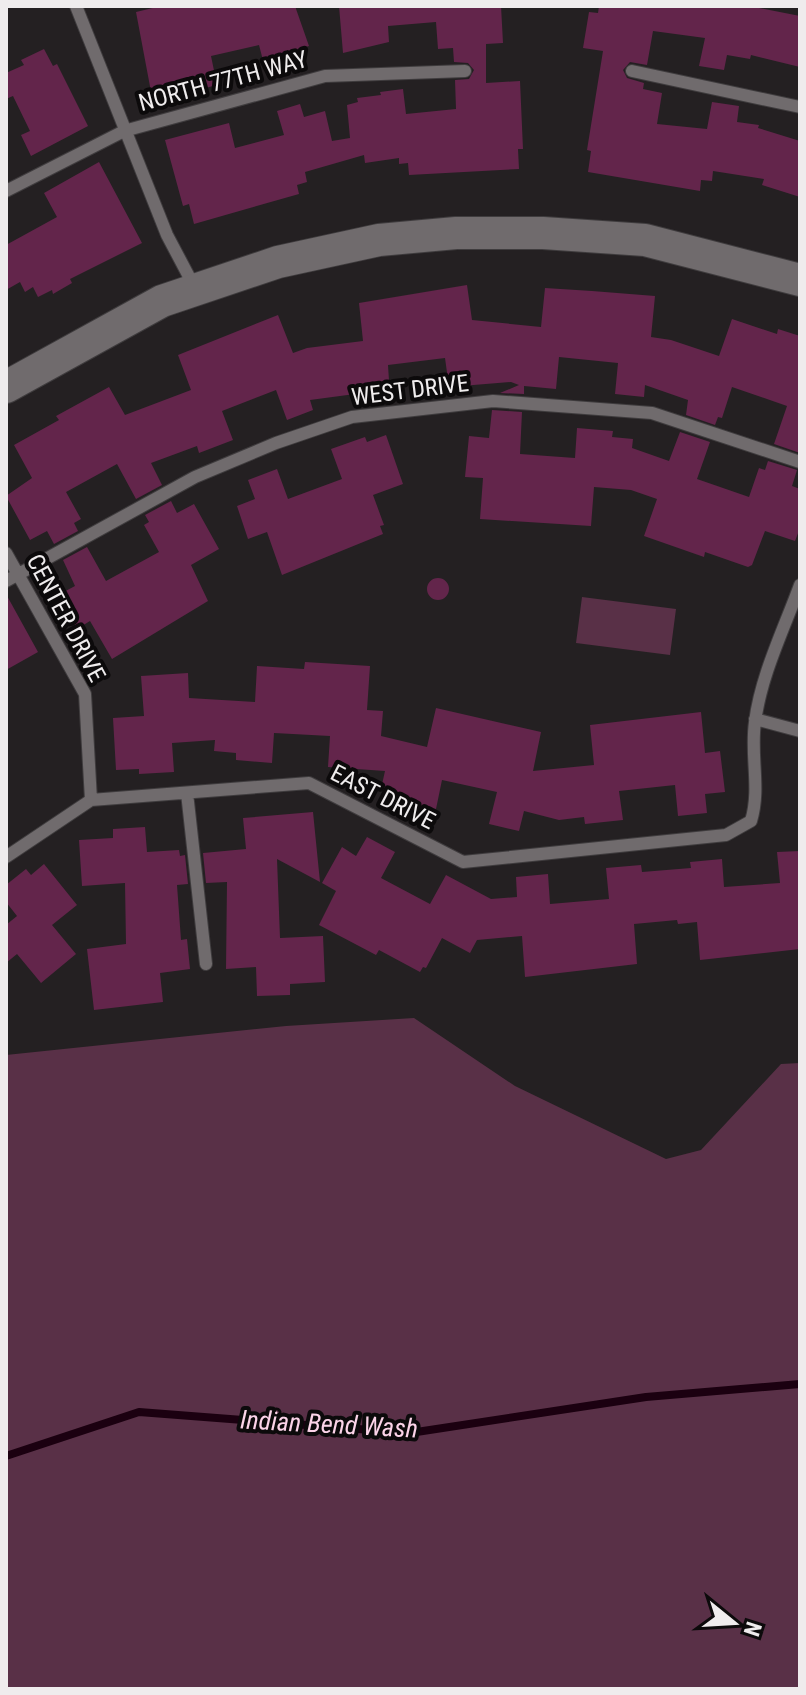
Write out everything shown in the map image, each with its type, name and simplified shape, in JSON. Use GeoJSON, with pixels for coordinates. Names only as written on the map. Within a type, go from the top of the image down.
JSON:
{"type":"FeatureCollection","features":[{"type":"Feature","properties":{"kind":"street"},"geometry":{"type":"LineString","coordinates":[[6,387],[162,301],[278,262],[379,240],[456,233],[543,233],[645,240],[800,280]]}},
{"type":"Feature","properties":{"kind":"lane"},"geometry":{"type":"LineString","coordinates":[[76,6],[167,235],[195,288]]}},
{"type":"Feature","properties":{"kind":"lane","name":"NORTH 77TH WAY"},"geometry":{"type":"LineString","coordinates":[[6,191],[124,131],[325,76],[465,71]]}},
{"type":"Feature","properties":{"kind":"lane"},"geometry":{"type":"LineString","coordinates":[[632,71],[800,107]]}},
{"type":"Feature","properties":{"kind":"lane","name":"WEST DRIVE"},"geometry":{"type":"LineString","coordinates":[[12,578],[195,477],[276,443],[352,417],[493,401],[652,413],[800,462]]}},
{"type":"Feature","properties":{"kind":"lane","name":"CENTER DRIVE"},"geometry":{"type":"LineString","coordinates":[[6,553],[12,578],[85,694],[91,800]]}},
{"type":"Feature","properties":{"kind":"lane"},"geometry":{"type":"LineString","coordinates":[[800,585],[762,688],[755,719],[800,731]]}},
{"type":"Feature","properties":{"kind":"lane","name":"EAST DRIVE"},"geometry":{"type":"LineString","coordinates":[[6,857],[91,800],[309,783],[463,862],[726,835],[751,821],[758,798],[752,751],[755,719]]}},
{"type":"Feature","properties":{"kind":"lane"},"geometry":{"type":"LineString","coordinates":[[187,793],[206,964]]}},
{"type":"Feature","properties":{"kind":"shaded area"},"geometry":{"type":"Polygon","coordinates":[[[582,597],[676,609],[670,655],[576,643],[582,597]]]}},
{"type":"Feature","properties":{"kind":"shaded area"},"geometry":{"type":"Polygon","coordinates":[[[414,1018],[515,1086],[666,1159],[701,1150],[781,1064],[800,1063],[800,1689],[6,1689],[6,1055],[286,1026],[414,1018]]]}},
{"type":"Feature","properties":{"kind":"building"},"geometry":{"type":"Polygon","coordinates":[[[161,6],[295,6],[309,46],[284,53],[287,67],[266,72],[259,45],[211,56],[217,85],[159,100],[156,95],[152,97],[136,12],[161,6]]]}},
{"type":"Feature","properties":{"kind":"building"},"geometry":{"type":"Polygon","coordinates":[[[339,6],[501,6],[503,43],[486,44],[486,83],[520,81],[523,149],[518,149],[519,169],[409,175],[408,163],[399,164],[399,158],[365,163],[364,155],[305,172],[307,182],[297,185],[299,194],[194,224],[189,204],[183,206],[165,140],[229,123],[235,148],[284,135],[277,111],[300,104],[304,117],[325,111],[332,141],[350,138],[347,105],[358,102],[357,98],[403,89],[406,114],[456,109],[455,80],[469,79],[474,70],[468,63],[454,62],[453,48],[438,49],[436,22],[388,26],[389,42],[343,53],[339,6]]]}},
{"type":"Feature","properties":{"kind":"building"},"geometry":{"type":"Polygon","coordinates":[[[599,6],[749,6],[800,16],[800,67],[751,55],[750,59],[727,55],[724,70],[699,66],[705,38],[653,31],[647,65],[630,62],[623,70],[627,78],[644,83],[643,89],[662,93],[657,124],[707,129],[712,102],[739,106],[737,122],[759,125],[758,128],[800,141],[800,197],[762,185],[764,179],[713,171],[712,181],[701,180],[700,191],[588,172],[591,151],[587,150],[603,51],[583,48],[589,12],[598,13],[599,6]]]}},
{"type":"Feature","properties":{"kind":"building"},"geometry":{"type":"Polygon","coordinates":[[[44,49],[53,66],[57,64],[88,126],[31,156],[21,135],[30,131],[13,96],[6,99],[6,73],[24,65],[21,60],[44,49]]]}},
{"type":"Feature","properties":{"kind":"building"},"geometry":{"type":"Polygon","coordinates":[[[99,162],[142,243],[70,279],[72,283],[53,294],[52,290],[38,297],[33,287],[25,292],[20,282],[6,290],[6,245],[57,217],[44,193],[99,162]]]}},
{"type":"Feature","properties":{"kind":"building"},"geometry":{"type":"Polygon","coordinates":[[[467,285],[472,320],[541,327],[545,288],[655,296],[651,337],[671,340],[719,356],[732,319],[777,334],[778,329],[800,336],[800,453],[774,444],[787,406],[732,387],[722,418],[718,417],[715,425],[686,415],[688,400],[645,385],[644,397],[615,394],[618,363],[559,357],[556,389],[524,386],[524,394],[500,393],[519,385],[511,382],[449,387],[445,358],[388,365],[390,396],[356,400],[355,394],[310,400],[313,410],[287,420],[276,390],[222,411],[233,440],[199,453],[197,446],[151,463],[162,485],[136,499],[117,464],[66,492],[81,519],[74,523],[78,531],[54,544],[47,531],[30,540],[6,496],[32,478],[14,445],[59,420],[56,416],[109,387],[125,415],[191,390],[178,355],[278,315],[293,353],[307,348],[363,341],[359,303],[467,285]]]}},
{"type":"Feature","properties":{"kind":"building"},"geometry":{"type":"Polygon","coordinates":[[[492,410],[522,412],[520,454],[575,458],[577,428],[613,431],[612,437],[633,439],[632,448],[669,461],[680,432],[710,442],[697,479],[749,497],[759,468],[765,470],[768,461],[797,470],[792,486],[800,489],[800,528],[795,541],[765,531],[752,565],[748,567],[705,552],[704,557],[644,536],[657,499],[631,490],[594,487],[591,526],[480,519],[483,478],[465,477],[469,436],[489,438],[492,410]]]}},
{"type":"Feature","properties":{"kind":"building"},"geometry":{"type":"Polygon","coordinates":[[[386,435],[403,484],[373,495],[384,525],[380,526],[383,534],[282,575],[267,532],[248,539],[237,506],[255,499],[248,480],[277,469],[288,499],[342,479],[331,449],[365,437],[367,442],[386,435]]]}},
{"type":"Feature","properties":{"kind":"building"},"geometry":{"type":"Polygon","coordinates":[[[171,501],[177,513],[194,504],[219,549],[191,565],[208,601],[112,659],[90,621],[77,629],[58,595],[75,586],[63,560],[87,547],[106,581],[159,552],[144,525],[149,522],[145,515],[171,501]]]}},
{"type":"Feature","properties":{"kind":"building"},"geometry":{"type":"Polygon","coordinates":[[[438,578],[446,581],[449,589],[446,597],[438,600],[430,597],[427,589],[430,581],[438,578]]]}},
{"type":"Feature","properties":{"kind":"building"},"geometry":{"type":"Polygon","coordinates":[[[6,594],[38,652],[6,670],[6,594]]]}},
{"type":"Feature","properties":{"kind":"building"},"geometry":{"type":"Polygon","coordinates":[[[305,662],[370,666],[367,710],[383,711],[381,736],[427,747],[436,708],[541,732],[533,771],[594,765],[590,725],[701,712],[705,753],[720,751],[725,792],[705,794],[707,813],[678,816],[675,785],[619,791],[623,820],[585,824],[584,817],[559,820],[524,811],[519,831],[489,824],[497,792],[442,780],[436,809],[398,801],[399,794],[381,789],[385,771],[328,767],[330,736],[274,733],[272,763],[236,760],[236,753],[214,751],[215,740],[172,743],[174,772],[139,774],[139,769],[116,770],[113,718],[144,716],[141,676],[188,673],[189,698],[255,702],[257,666],[304,669],[305,662]]]}},
{"type":"Feature","properties":{"kind":"building"},"geometry":{"type":"Polygon","coordinates":[[[313,812],[320,882],[277,859],[280,938],[323,936],[325,982],[290,984],[290,995],[257,996],[256,967],[226,969],[227,882],[206,883],[203,853],[246,849],[243,818],[313,812]]]}},
{"type":"Feature","properties":{"kind":"building"},"geometry":{"type":"Polygon","coordinates":[[[145,827],[147,852],[179,850],[180,856],[185,855],[188,884],[177,885],[181,940],[187,939],[190,969],[160,973],[163,1002],[94,1010],[87,949],[126,944],[125,883],[82,886],[79,840],[113,838],[113,829],[145,827]]]}},
{"type":"Feature","properties":{"kind":"building"},"geometry":{"type":"Polygon","coordinates":[[[367,837],[395,852],[381,878],[430,904],[446,875],[491,899],[517,897],[516,877],[548,874],[550,904],[609,899],[606,868],[641,865],[642,872],[691,868],[690,862],[722,859],[724,887],[780,883],[777,852],[800,851],[800,949],[700,960],[697,922],[678,924],[677,920],[634,924],[637,964],[525,977],[522,936],[477,940],[470,953],[442,938],[426,968],[423,967],[420,972],[379,950],[376,955],[319,925],[336,891],[322,883],[342,847],[356,856],[367,837]]]}},
{"type":"Feature","properties":{"kind":"building"},"geometry":{"type":"Polygon","coordinates":[[[44,864],[77,905],[52,925],[76,954],[41,983],[17,954],[6,963],[6,925],[17,916],[6,902],[6,885],[26,869],[31,875],[44,864]]]}},
{"type":"Feature","properties":{"kind":"waterway","name":"Indian Bend Wash"},"geometry":{"type":"LineString","coordinates":[[6,1456],[139,1412],[410,1433],[646,1397],[800,1384]]}}]}
